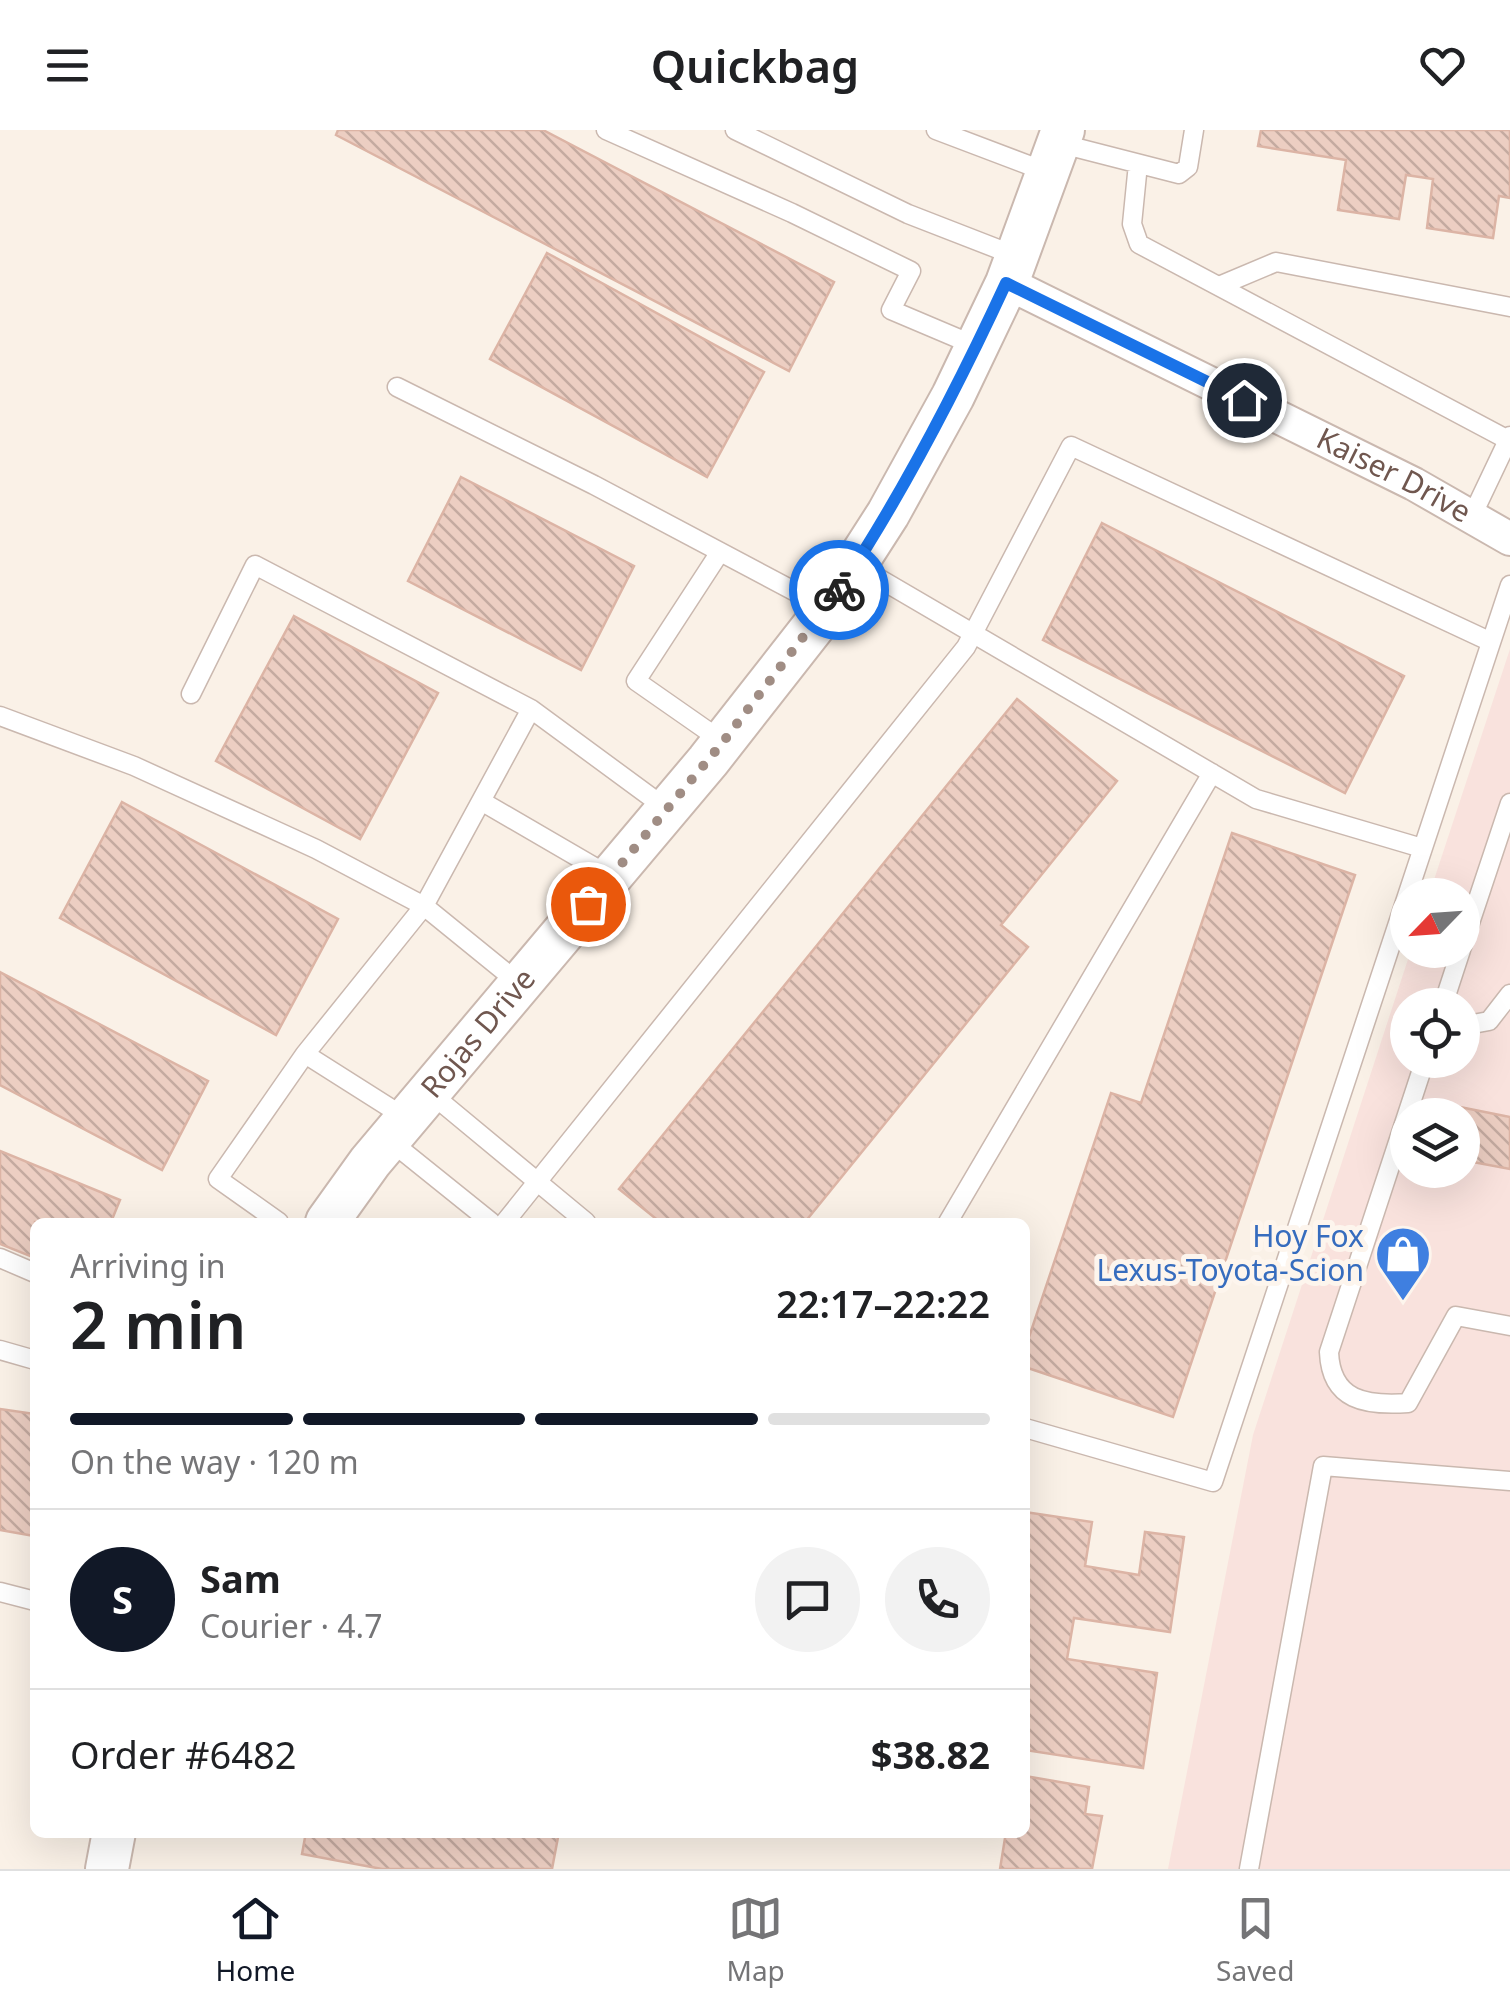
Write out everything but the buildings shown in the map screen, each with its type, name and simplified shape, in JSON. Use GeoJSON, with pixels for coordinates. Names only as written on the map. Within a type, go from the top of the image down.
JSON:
{"type":"FeatureCollection","features":[{"type":"Feature","properties":{"kind":"street","name":"Rojas Drive"},"geometry":{"type":"LineString","coordinates":[[330,1218],[408,1117],[723,742],[827,609],[888,514],[976,347],[1012,269],[1056,148]]}},
{"type":"Feature","properties":{"kind":"street","name":"Kaiser Drive"},"geometry":{"type":"LineString","coordinates":[[1012,269],[1414,484],[1510,540]]}},
{"type":"Feature","properties":{"kind":"street"},"geometry":{"type":"LineString","coordinates":[[107,1869],[113,1838]]}},
{"type":"Feature","properties":{"kind":"lane"},"geometry":{"type":"LineString","coordinates":[[606,130],[911,271],[891,310],[976,347]]}},
{"type":"Feature","properties":{"kind":"lane"},"geometry":{"type":"LineString","coordinates":[[735,130],[1012,269]]}},
{"type":"Feature","properties":{"kind":"lane"},"geometry":{"type":"LineString","coordinates":[[936,130],[1056,148],[1179,174],[1184,172],[1194,130]]}},
{"type":"Feature","properties":{"kind":"lane"},"geometry":{"type":"LineString","coordinates":[[1138,164],[1132,224],[1138,244],[1510,439],[1472,516]]}},
{"type":"Feature","properties":{"kind":"lane"},"geometry":{"type":"LineString","coordinates":[[1219,286],[1276,262],[1510,307]]}},
{"type":"Feature","properties":{"kind":"lane"},"geometry":{"type":"LineString","coordinates":[[397,387],[594,484],[827,609]]}},
{"type":"Feature","properties":{"kind":"lane"},"geometry":{"type":"LineString","coordinates":[[509,1218],[972,635],[1071,446],[1489,641]]}},
{"type":"Feature","properties":{"kind":"lane"},"geometry":{"type":"LineString","coordinates":[[720,552],[636,682],[723,742]]}},
{"type":"Feature","properties":{"kind":"lane"},"geometry":{"type":"LineString","coordinates":[[856,564],[1256,799],[1422,848]]}},
{"type":"Feature","properties":{"kind":"lane"},"geometry":{"type":"LineString","coordinates":[[192,694],[255,565],[531,709],[667,809]]}},
{"type":"Feature","properties":{"kind":"lane"},"geometry":{"type":"LineString","coordinates":[[1030,1429],[1214,1482],[1510,585]]}},
{"type":"Feature","properties":{"kind":"lane"},"geometry":{"type":"LineString","coordinates":[[272,1218],[218,1179],[304,1054],[424,906],[531,709]]}},
{"type":"Feature","properties":{"kind":"lane"},"geometry":{"type":"LineString","coordinates":[[0,716],[134,766],[316,850],[424,906],[520,984]]}},
{"type":"Feature","properties":{"kind":"lane"},"geometry":{"type":"LineString","coordinates":[[950,1218],[1212,773]]}},
{"type":"Feature","properties":{"kind":"lane"},"geometry":{"type":"LineString","coordinates":[[481,800],[610,877]]}},
{"type":"Feature","properties":{"kind":"lane"},"geometry":{"type":"LineString","coordinates":[[1480,894],[1510,803]]}},
{"type":"Feature","properties":{"kind":"lane"},"geometry":{"type":"LineString","coordinates":[[1480,1023],[1490,1021],[1510,994]]}},
{"type":"Feature","properties":{"kind":"lane"},"geometry":{"type":"LineString","coordinates":[[304,1054],[408,1117],[536,1181],[581,1218]]}},
{"type":"Feature","properties":{"kind":"lane"},"geometry":{"type":"LineString","coordinates":[[1419,1078],[1329,1352],[1330,1374],[1346,1394],[1380,1405],[1408,1403],[1456,1316],[1510,1326]]}},
{"type":"Feature","properties":{"kind":"lane"},"geometry":{"type":"LineString","coordinates":[[408,1117],[488,1218]]}},
{"type":"Feature","properties":{"kind":"lane"},"geometry":{"type":"LineString","coordinates":[[0,1258],[30,1271]]}},
{"type":"Feature","properties":{"kind":"lane"},"geometry":{"type":"LineString","coordinates":[[0,1350],[30,1359]]}},
{"type":"Feature","properties":{"kind":"lane"},"geometry":{"type":"LineString","coordinates":[[1249,1869],[1323,1466],[1510,1481]]}},
{"type":"Feature","properties":{"kind":"lane"},"geometry":{"type":"LineString","coordinates":[[0,1592],[30,1600]]}},
{"type":"Feature","properties":{"kind":"shaded area","name":"Hoy Fox Lexus-Toyota-Scion"},"geometry":{"type":"Polygon","coordinates":[[[1510,649],[1510,1869],[1168,1869],[1253,1435],[1390,1014],[1390,1078],[1480,1078],[1480,988],[1399,988],[1405,968],[1480,968],[1480,878],[1435,878],[1510,649]]]}},
{"type":"Feature","properties":{"kind":"way so far"},"geometry":{"type":"LineString","coordinates":[[588,904],[772,681],[839,590]]}},
{"type":"Feature","properties":{"kind":"place","name":"Hoy Fox Lexus-Toyota-Scion"},"geometry":{"type":"Point","coordinates":[1403,1303]}},
{"type":"Feature","properties":{"kind":"route"},"geometry":{"type":"LineString","coordinates":[[839,590],[888,514],[953,396],[1006,283],[1244,400]]}}]}
